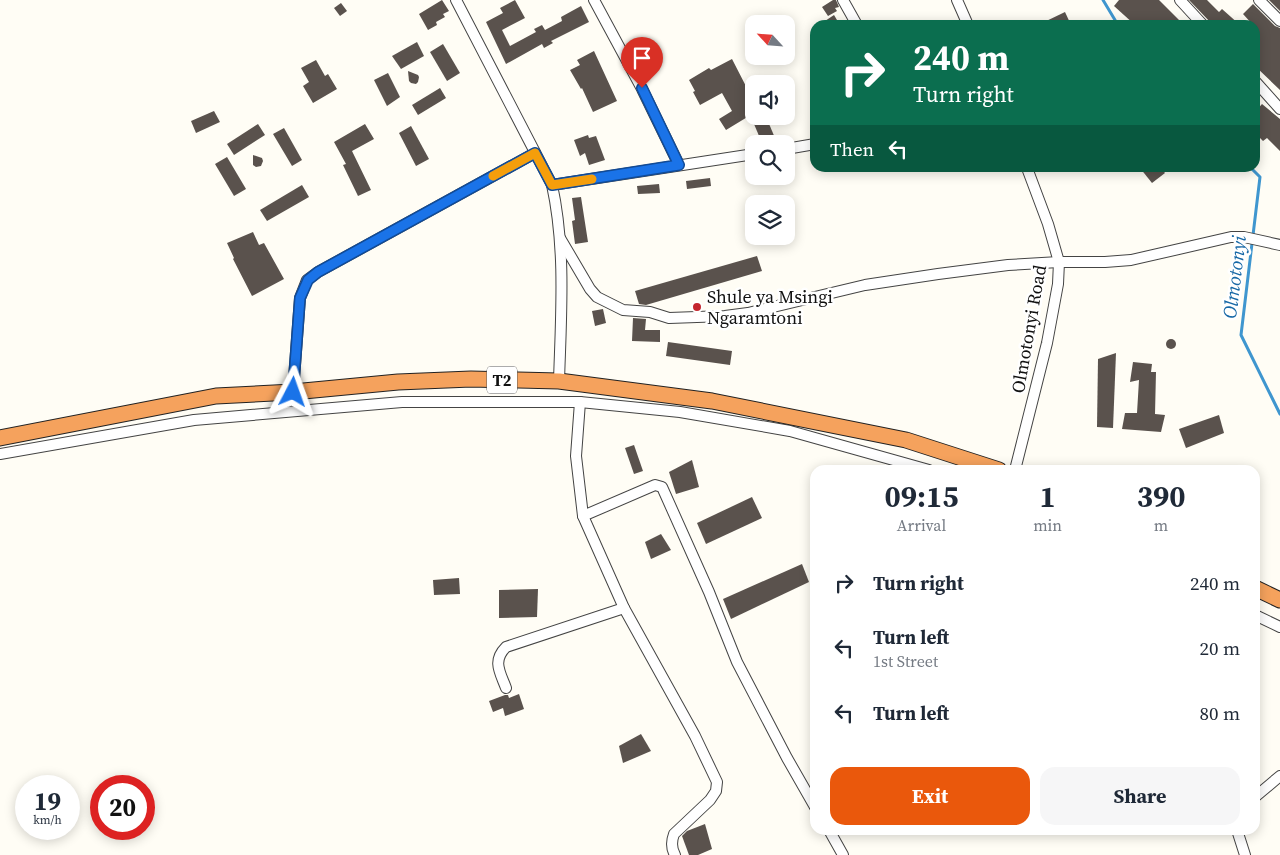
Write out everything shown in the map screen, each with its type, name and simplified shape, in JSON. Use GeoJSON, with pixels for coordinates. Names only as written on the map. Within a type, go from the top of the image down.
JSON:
{"type":"FeatureCollection","features":[{"type":"Feature","properties":{"kind":"highway","name":"T2"},"geometry":{"type":"LineString","coordinates":[[0,438],[216,396],[293,392],[398,382],[471,379],[559,381],[712,401],[906,440],[984,465]]}},
{"type":"Feature","properties":{"kind":"highway"},"geometry":{"type":"LineString","coordinates":[[1260,590],[1280,600]]}},
{"type":"Feature","properties":{"kind":"street"},"geometry":{"type":"LineString","coordinates":[[456,0],[552,185],[558,212],[560,238],[562,332],[559,381]]}},
{"type":"Feature","properties":{"kind":"street"},"geometry":{"type":"LineString","coordinates":[[594,0],[642,88],[679,165]]}},
{"type":"Feature","properties":{"kind":"street"},"geometry":{"type":"LineString","coordinates":[[843,0],[853,20]]}},
{"type":"Feature","properties":{"kind":"street"},"geometry":{"type":"LineString","coordinates":[[957,0],[966,20]]}},
{"type":"Feature","properties":{"kind":"street"},"geometry":{"type":"LineString","coordinates":[[1180,0],[1198,20]]}},
{"type":"Feature","properties":{"kind":"street"},"geometry":{"type":"LineString","coordinates":[[1259,0],[1280,21]]}},
{"type":"Feature","properties":{"kind":"street"},"geometry":{"type":"LineString","coordinates":[[1260,87],[1280,109]]}},
{"type":"Feature","properties":{"kind":"street"},"geometry":{"type":"LineString","coordinates":[[795,148],[810,145]]}},
{"type":"Feature","properties":{"kind":"street"},"geometry":{"type":"LineString","coordinates":[[293,392],[300,298],[308,280],[318,272],[535,153]]}},
{"type":"Feature","properties":{"kind":"street"},"geometry":{"type":"LineString","coordinates":[[552,185],[745,155]]}},
{"type":"Feature","properties":{"kind":"street","name":"Olmotonyi Road"},"geometry":{"type":"LineString","coordinates":[[1016,465],[1047,343],[1058,284],[1059,262],[1029,172]]}},
{"type":"Feature","properties":{"kind":"street"},"geometry":{"type":"LineString","coordinates":[[560,238],[590,290],[597,297],[623,310],[650,312],[669,318],[725,316],[748,313],[864,284],[1008,265],[1131,260],[1224,238],[1244,237],[1280,245]]}},
{"type":"Feature","properties":{"kind":"street"},"geometry":{"type":"LineString","coordinates":[[0,454],[194,420],[402,402],[580,402],[680,412],[790,431],[911,465]]}},
{"type":"Feature","properties":{"kind":"street"},"geometry":{"type":"LineString","coordinates":[[580,402],[576,456],[583,516],[624,608],[695,736],[717,782],[716,791],[710,800],[674,834],[672,850],[675,855]]}},
{"type":"Feature","properties":{"kind":"street"},"geometry":{"type":"LineString","coordinates":[[583,516],[655,485],[662,487],[710,592],[737,662],[786,758],[810,799]]}},
{"type":"Feature","properties":{"kind":"street"},"geometry":{"type":"LineString","coordinates":[[506,688],[498,666],[499,657],[506,647],[624,608]]}},
{"type":"Feature","properties":{"kind":"street"},"geometry":{"type":"LineString","coordinates":[[1260,617],[1280,627]]}},
{"type":"Feature","properties":{"kind":"street"},"geometry":{"type":"LineString","coordinates":[[1260,793],[1280,776]]}},
{"type":"Feature","properties":{"kind":"street"},"geometry":{"type":"LineString","coordinates":[[832,835],[843,855]]}},
{"type":"Feature","properties":{"kind":"street"},"geometry":{"type":"LineString","coordinates":[[1239,835],[1245,855]]}},
{"type":"Feature","properties":{"kind":"building"},"geometry":{"type":"Polygon","coordinates":[[[442,0],[449,11],[443,14],[445,17],[436,22],[437,25],[428,30],[419,14],[442,0]]]}},
{"type":"Feature","properties":{"kind":"building"},"geometry":{"type":"Polygon","coordinates":[[[515,0],[525,18],[502,30],[510,46],[536,32],[534,29],[542,25],[545,30],[562,21],[561,17],[581,6],[589,22],[551,41],[553,43],[544,48],[542,44],[506,64],[486,22],[503,13],[500,8],[515,0]]]}},
{"type":"Feature","properties":{"kind":"building"},"geometry":{"type":"Polygon","coordinates":[[[836,0],[839,7],[835,8],[837,11],[828,16],[822,7],[836,0]]]}},
{"type":"Feature","properties":{"kind":"building"},"geometry":{"type":"Polygon","coordinates":[[[1119,0],[1159,0],[1179,20],[1129,20],[1114,6],[1119,0]]]}},
{"type":"Feature","properties":{"kind":"building"},"geometry":{"type":"Polygon","coordinates":[[[1189,0],[1207,0],[1219,12],[1222,9],[1234,20],[1208,20],[1189,0]]]}},
{"type":"Feature","properties":{"kind":"building"},"geometry":{"type":"Polygon","coordinates":[[[1269,0],[1280,0],[1280,11],[1269,0]]]}},
{"type":"Feature","properties":{"kind":"building"},"geometry":{"type":"Polygon","coordinates":[[[341,3],[347,11],[340,16],[334,8],[341,3]]]}},
{"type":"Feature","properties":{"kind":"building"},"geometry":{"type":"Polygon","coordinates":[[[1253,4],[1275,26],[1280,28],[1280,90],[1260,71],[1260,20],[1248,20],[1243,14],[1253,4]]]}},
{"type":"Feature","properties":{"kind":"building"},"geometry":{"type":"Polygon","coordinates":[[[1065,12],[1069,20],[1048,20],[1065,12]]]}},
{"type":"Feature","properties":{"kind":"building"},"geometry":{"type":"Polygon","coordinates":[[[834,15],[837,20],[826,20],[834,15]]]}},
{"type":"Feature","properties":{"kind":"building"},"geometry":{"type":"Polygon","coordinates":[[[417,42],[424,56],[401,69],[392,56],[417,42]]]}},
{"type":"Feature","properties":{"kind":"building"},"geometry":{"type":"Polygon","coordinates":[[[443,44],[460,73],[447,81],[430,52],[443,44]]]}},
{"type":"Feature","properties":{"kind":"building"},"geometry":{"type":"Polygon","coordinates":[[[594,51],[617,101],[593,112],[582,88],[570,70],[580,65],[577,60],[594,51]]]}},
{"type":"Feature","properties":{"kind":"building"},"geometry":{"type":"Polygon","coordinates":[[[732,59],[745,84],[745,118],[726,130],[719,119],[732,111],[722,93],[700,105],[689,80],[709,68],[711,70],[732,59]]]}},
{"type":"Feature","properties":{"kind":"building"},"geometry":{"type":"Polygon","coordinates":[[[316,60],[325,76],[328,74],[337,89],[313,103],[303,86],[309,82],[301,68],[316,60]]]}},
{"type":"Feature","properties":{"kind":"building"},"geometry":{"type":"Polygon","coordinates":[[[408,71],[418,75],[418,82],[416,84],[409,81],[408,71]]]}},
{"type":"Feature","properties":{"kind":"building"},"geometry":{"type":"Polygon","coordinates":[[[388,73],[400,97],[387,106],[374,80],[388,73]]]}},
{"type":"Feature","properties":{"kind":"building"},"geometry":{"type":"Polygon","coordinates":[[[440,88],[446,98],[418,115],[412,105],[440,88]]]}},
{"type":"Feature","properties":{"kind":"building"},"geometry":{"type":"Polygon","coordinates":[[[1262,104],[1280,119],[1280,151],[1267,138],[1263,141],[1260,138],[1260,106],[1262,104]]]}},
{"type":"Feature","properties":{"kind":"building"},"geometry":{"type":"Polygon","coordinates":[[[214,111],[220,122],[196,133],[191,121],[214,111]]]}},
{"type":"Feature","properties":{"kind":"building"},"geometry":{"type":"Polygon","coordinates":[[[258,124],[265,135],[234,155],[227,144],[258,124]]]}},
{"type":"Feature","properties":{"kind":"building"},"geometry":{"type":"Polygon","coordinates":[[[365,124],[374,139],[352,151],[371,190],[358,196],[343,165],[346,164],[334,142],[365,124]]]}},
{"type":"Feature","properties":{"kind":"building"},"geometry":{"type":"Polygon","coordinates":[[[754,125],[770,125],[774,135],[759,135],[754,125]]]}},
{"type":"Feature","properties":{"kind":"building"},"geometry":{"type":"Polygon","coordinates":[[[411,126],[429,159],[416,166],[399,133],[411,126]]]}},
{"type":"Feature","properties":{"kind":"building"},"geometry":{"type":"Polygon","coordinates":[[[284,128],[302,160],[292,166],[273,134],[284,128]]]}},
{"type":"Feature","properties":{"kind":"building"},"geometry":{"type":"Polygon","coordinates":[[[588,135],[589,138],[596,136],[605,160],[589,165],[585,153],[580,156],[574,140],[588,135]]]}},
{"type":"Feature","properties":{"kind":"building"},"geometry":{"type":"Polygon","coordinates":[[[253,155],[262,158],[261,166],[256,167],[253,165],[253,155]]]}},
{"type":"Feature","properties":{"kind":"building"},"geometry":{"type":"Polygon","coordinates":[[[227,157],[246,189],[234,196],[215,164],[227,157]]]}},
{"type":"Feature","properties":{"kind":"building"},"geometry":{"type":"Polygon","coordinates":[[[1143,172],[1164,172],[1165,173],[1152,183],[1143,172]]]}},
{"type":"Feature","properties":{"kind":"building"},"geometry":{"type":"Polygon","coordinates":[[[710,178],[711,186],[687,189],[686,181],[710,178]]]}},
{"type":"Feature","properties":{"kind":"building"},"geometry":{"type":"Polygon","coordinates":[[[659,184],[660,193],[638,194],[637,186],[659,184]]]}},
{"type":"Feature","properties":{"kind":"building"},"geometry":{"type":"Polygon","coordinates":[[[302,185],[309,197],[267,221],[260,210],[302,185]]]}},
{"type":"Feature","properties":{"kind":"building"},"geometry":{"type":"Polygon","coordinates":[[[581,197],[588,242],[575,244],[572,221],[575,220],[572,198],[581,197]]]}},
{"type":"Feature","properties":{"kind":"building"},"geometry":{"type":"Polygon","coordinates":[[[253,232],[259,245],[264,243],[284,279],[252,296],[227,243],[253,232]]]}},
{"type":"Feature","properties":{"kind":"building"},"geometry":{"type":"Polygon","coordinates":[[[757,256],[762,271],[646,305],[639,304],[635,291],[757,256]]]}},
{"type":"Feature","properties":{"kind":"building"},"geometry":{"type":"Polygon","coordinates":[[[603,309],[606,323],[595,326],[592,311],[603,309]]]}},
{"type":"Feature","properties":{"kind":"building"},"geometry":{"type":"Polygon","coordinates":[[[633,318],[646,319],[645,330],[660,330],[660,342],[632,341],[633,318]]]}},
{"type":"Feature","properties":{"kind":"building"},"geometry":{"type":"Polygon","coordinates":[[[1171,339],[1176,344],[1171,349],[1166,344],[1171,339]]]}},
{"type":"Feature","properties":{"kind":"building"},"geometry":{"type":"Polygon","coordinates":[[[668,342],[732,351],[730,365],[666,356],[668,342]]]}},
{"type":"Feature","properties":{"kind":"building"},"geometry":{"type":"Polygon","coordinates":[[[1116,353],[1113,428],[1097,427],[1098,359],[1116,353]]]}},
{"type":"Feature","properties":{"kind":"building"},"geometry":{"type":"Polygon","coordinates":[[[1133,362],[1152,364],[1151,372],[1156,372],[1155,414],[1165,415],[1161,432],[1122,429],[1125,413],[1137,413],[1139,380],[1130,382],[1133,362]]]}},
{"type":"Feature","properties":{"kind":"building"},"geometry":{"type":"Polygon","coordinates":[[[1219,415],[1224,433],[1186,448],[1179,429],[1219,415]]]}},
{"type":"Feature","properties":{"kind":"building"},"geometry":{"type":"Polygon","coordinates":[[[634,445],[643,471],[634,474],[625,448],[634,445]]]}},
{"type":"Feature","properties":{"kind":"building"},"geometry":{"type":"Polygon","coordinates":[[[692,460],[699,487],[676,494],[669,472],[692,460]]]}},
{"type":"Feature","properties":{"kind":"building"},"geometry":{"type":"Polygon","coordinates":[[[752,497],[762,518],[706,544],[697,523],[752,497]]]}},
{"type":"Feature","properties":{"kind":"building"},"geometry":{"type":"Polygon","coordinates":[[[661,534],[671,550],[651,559],[645,542],[661,534]]]}},
{"type":"Feature","properties":{"kind":"building"},"geometry":{"type":"Polygon","coordinates":[[[802,564],[809,582],[731,619],[723,599],[802,564]]]}},
{"type":"Feature","properties":{"kind":"building"},"geometry":{"type":"Polygon","coordinates":[[[459,578],[460,594],[434,595],[433,580],[459,578]]]}},
{"type":"Feature","properties":{"kind":"building"},"geometry":{"type":"Polygon","coordinates":[[[538,589],[537,617],[499,618],[499,590],[538,589]]]}},
{"type":"Feature","properties":{"kind":"building"},"geometry":{"type":"Polygon","coordinates":[[[519,694],[524,709],[505,716],[503,708],[493,712],[489,701],[505,695],[508,695],[509,698],[519,694]]]}},
{"type":"Feature","properties":{"kind":"building"},"geometry":{"type":"Polygon","coordinates":[[[641,734],[651,751],[623,763],[619,746],[641,734]]]}},
{"type":"Feature","properties":{"kind":"building"},"geometry":{"type":"Polygon","coordinates":[[[705,824],[712,849],[698,855],[689,855],[682,836],[687,831],[705,824]]]}},
{"type":"Feature","properties":{"kind":"waterway","name":"Olmotonyi"},"geometry":{"type":"LineString","coordinates":[[1103,0],[1115,20]]}},
{"type":"Feature","properties":{"kind":"waterway","name":"Olmotonyi"},"geometry":{"type":"LineString","coordinates":[[1255,172],[1260,177],[1241,335],[1280,414]]}},
{"type":"Feature","properties":{"kind":"slow traffic"},"geometry":{"type":"LineString","coordinates":[[493,176],[535,153],[552,185],[592,179]]}},
{"type":"Feature","properties":{"kind":"place","name":"Shule ya Msingi Ngaramtoni"},"geometry":{"type":"Point","coordinates":[697,307]}},
{"type":"Feature","properties":{"kind":"route"},"geometry":{"type":"LineString","coordinates":[[293,392],[300,298],[304,285],[312,275],[535,153],[552,185],[679,165],[642,88]]}}]}
